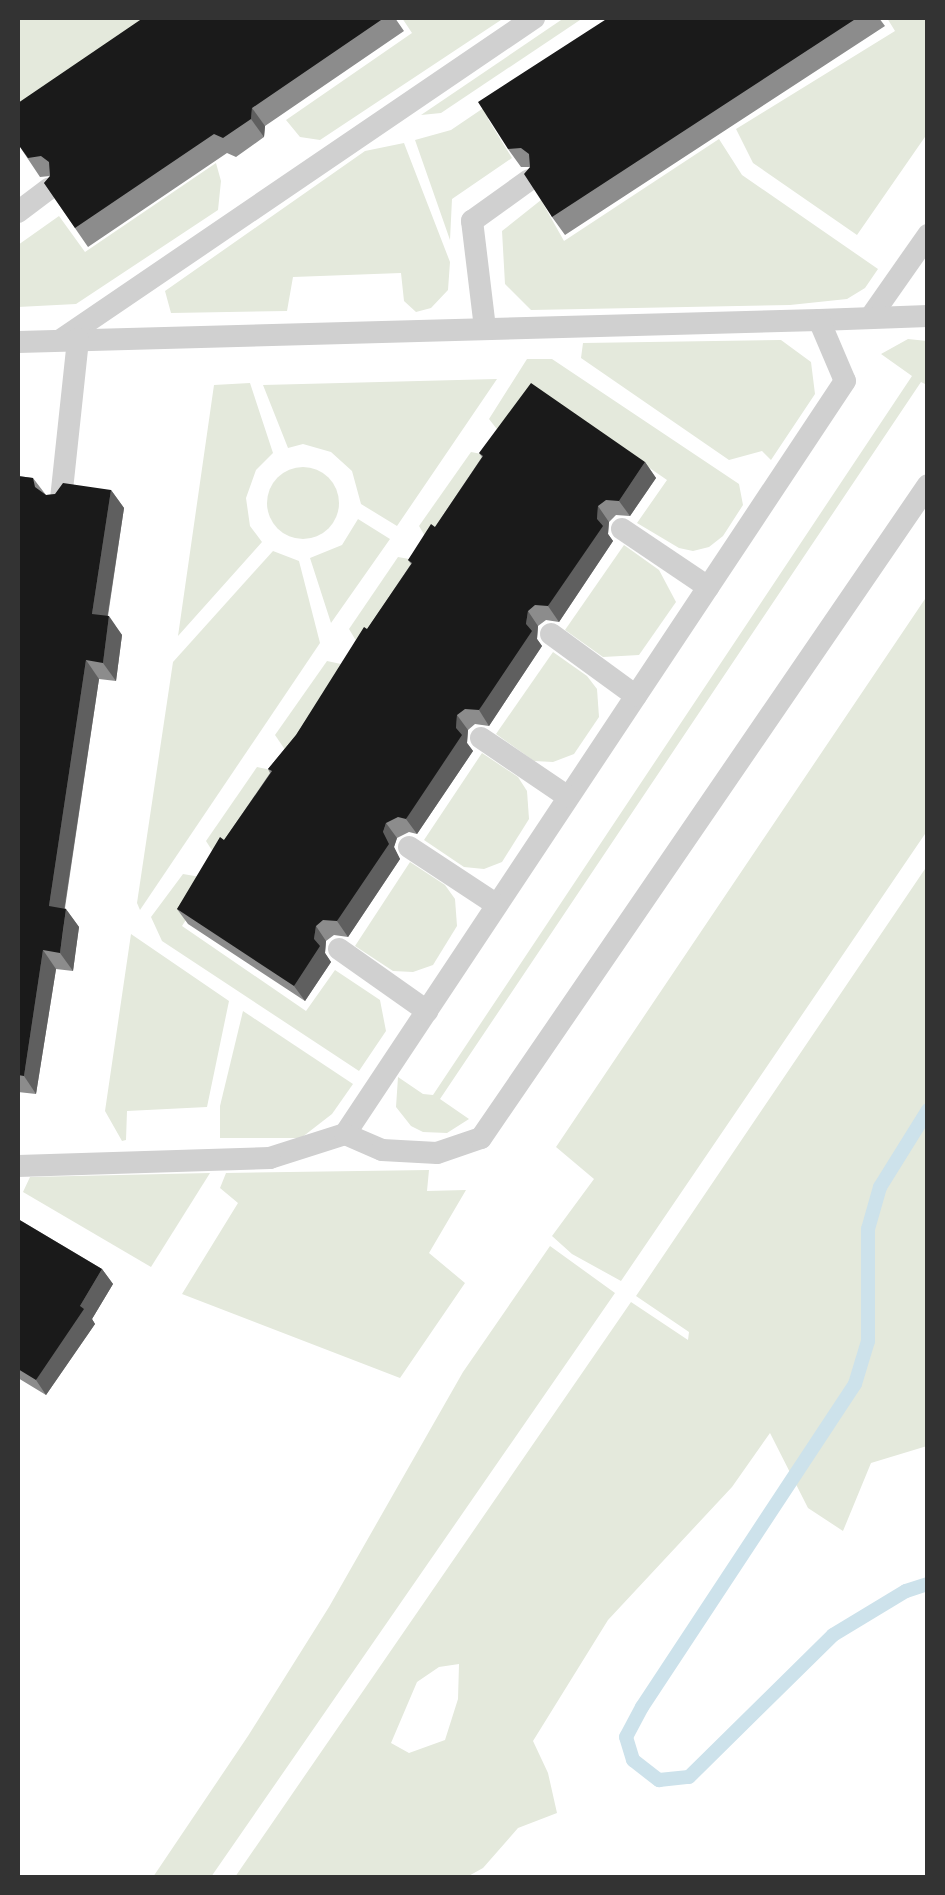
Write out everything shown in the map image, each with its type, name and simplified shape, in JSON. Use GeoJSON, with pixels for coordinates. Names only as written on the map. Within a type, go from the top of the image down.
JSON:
{"type":"FeatureCollection","features":[{"type":"Feature","properties":{"kind":"lane"},"geometry":{"type":"LineString","coordinates":[[69,339],[534,18]]}},
{"type":"Feature","properties":{"kind":"lane"},"geometry":{"type":"LineString","coordinates":[[484,328],[472,221],[529,180]]}},
{"type":"Feature","properties":{"kind":"lane"},"geometry":{"type":"LineString","coordinates":[[18,212],[49,189]]}},
{"type":"Feature","properties":{"kind":"lane"},"geometry":{"type":"LineString","coordinates":[[872,316],[928,235]]}},
{"type":"Feature","properties":{"kind":"lane"},"geometry":{"type":"LineString","coordinates":[[18,342],[928,316]]}},
{"type":"Feature","properties":{"kind":"lane"},"geometry":{"type":"LineString","coordinates":[[18,1166],[270,1158],[345,1134],[845,380],[819,320]]}},
{"type":"Feature","properties":{"kind":"lane"},"geometry":{"type":"LineString","coordinates":[[61,499],[69,339]]}},
{"type":"Feature","properties":{"kind":"lane"},"geometry":{"type":"LineString","coordinates":[[345,1134],[382,1150],[437,1153],[481,1138],[928,486]]}},
{"type":"Feature","properties":{"kind":"lane"},"geometry":{"type":"LineString","coordinates":[[622,529],[708,587]]}},
{"type":"Feature","properties":{"kind":"lane"},"geometry":{"type":"LineString","coordinates":[[551,634],[636,696]]}},
{"type":"Feature","properties":{"kind":"lane"},"geometry":{"type":"LineString","coordinates":[[481,738],[568,797]]}},
{"type":"Feature","properties":{"kind":"lane"},"geometry":{"type":"LineString","coordinates":[[408,846],[497,905]]}},
{"type":"Feature","properties":{"kind":"lane"},"geometry":{"type":"LineString","coordinates":[[339,950],[426,1011]]}},
{"type":"Feature","properties":{"kind":"shaded area"},"geometry":{"type":"Polygon","coordinates":[[[18,18],[148,18],[18,125],[18,18]]]}},
{"type":"Feature","properties":{"kind":"shaded area"},"geometry":{"type":"Polygon","coordinates":[[[402,18],[504,18],[320,140],[300,137],[286,120],[412,33],[402,18]]]}},
{"type":"Feature","properties":{"kind":"shaded area"},"geometry":{"type":"Polygon","coordinates":[[[564,18],[583,18],[441,113],[421,115],[564,18]]]}},
{"type":"Feature","properties":{"kind":"shaded area"},"geometry":{"type":"Polygon","coordinates":[[[608,18],[628,30],[488,119],[512,158],[452,199],[450,240],[415,140],[451,130],[600,29],[608,18]]]}},
{"type":"Feature","properties":{"kind":"shaded area"},"geometry":{"type":"Polygon","coordinates":[[[887,18],[927,18],[927,134],[857,235],[753,163],[736,129],[895,31],[887,18]]]}},
{"type":"Feature","properties":{"kind":"shaded area"},"geometry":{"type":"Polygon","coordinates":[[[719,139],[742,175],[878,269],[865,288],[847,299],[790,305],[531,310],[505,284],[502,231],[541,200],[564,241],[719,139]]]}},
{"type":"Feature","properties":{"kind":"shaded area"},"geometry":{"type":"Polygon","coordinates":[[[404,143],[450,262],[448,290],[431,308],[416,312],[404,301],[401,273],[293,277],[287,311],[171,313],[165,291],[365,151],[404,143]]]}},
{"type":"Feature","properties":{"kind":"shaded area"},"geometry":{"type":"Polygon","coordinates":[[[216,163],[221,181],[218,210],[76,304],[18,307],[18,245],[59,216],[85,252],[216,163]]]}},
{"type":"Feature","properties":{"kind":"shaded area"},"geometry":{"type":"Polygon","coordinates":[[[908,339],[927,341],[927,385],[921,382],[440,1099],[469,1119],[447,1133],[423,1132],[411,1126],[396,1107],[398,1077],[423,1094],[433,1095],[912,376],[881,354],[908,339]]]}},
{"type":"Feature","properties":{"kind":"shaded area"},"geometry":{"type":"Polygon","coordinates":[[[781,340],[811,362],[815,394],[771,460],[762,451],[729,460],[581,358],[583,343],[781,340]]]}},
{"type":"Feature","properties":{"kind":"shaded area"},"geometry":{"type":"Polygon","coordinates":[[[527,359],[552,359],[739,484],[743,505],[723,536],[709,547],[693,551],[679,548],[637,523],[667,480],[544,395],[503,437],[489,419],[527,359]]]}},
{"type":"Feature","properties":{"kind":"shaded area"},"geometry":{"type":"Polygon","coordinates":[[[497,379],[397,526],[361,504],[352,471],[331,452],[303,444],[288,448],[263,385],[497,379]]]}},
{"type":"Feature","properties":{"kind":"shaded area"},"geometry":{"type":"Polygon","coordinates":[[[250,383],[273,453],[256,470],[246,498],[250,526],[262,542],[178,636],[214,385],[250,383]]]}},
{"type":"Feature","properties":{"kind":"shaded area"},"geometry":{"type":"Polygon","coordinates":[[[471,452],[498,457],[434,551],[419,526],[471,452]]]}},
{"type":"Feature","properties":{"kind":"shaded area"},"geometry":{"type":"Polygon","coordinates":[[[303,467],[329,477],[339,503],[329,529],[303,539],[277,529],[267,503],[277,477],[303,467]]]}},
{"type":"Feature","properties":{"kind":"shaded area"},"geometry":{"type":"Polygon","coordinates":[[[358,519],[390,539],[331,623],[310,558],[342,545],[358,519]]]}},
{"type":"Feature","properties":{"kind":"shaded area"},"geometry":{"type":"Polygon","coordinates":[[[624,545],[659,570],[676,602],[639,655],[603,657],[565,630],[624,545]]]}},
{"type":"Feature","properties":{"kind":"shaded area"},"geometry":{"type":"Polygon","coordinates":[[[273,551],[299,561],[320,643],[140,910],[137,903],[173,662],[273,551]]]}},
{"type":"Feature","properties":{"kind":"shaded area"},"geometry":{"type":"Polygon","coordinates":[[[398,557],[426,562],[364,654],[349,629],[398,557]]]}},
{"type":"Feature","properties":{"kind":"shaded area"},"geometry":{"type":"Polygon","coordinates":[[[927,596],[927,831],[621,1281],[572,1254],[552,1236],[594,1179],[556,1147],[927,596]]]}},
{"type":"Feature","properties":{"kind":"shaded area"},"geometry":{"type":"Polygon","coordinates":[[[553,652],[587,676],[597,689],[599,717],[574,754],[553,762],[534,761],[496,734],[553,652]]]}},
{"type":"Feature","properties":{"kind":"shaded area"},"geometry":{"type":"Polygon","coordinates":[[[327,661],[355,667],[292,760],[275,735],[327,661]]]}},
{"type":"Feature","properties":{"kind":"shaded area"},"geometry":{"type":"Polygon","coordinates":[[[482,753],[518,777],[527,791],[529,819],[502,862],[484,869],[464,867],[424,840],[482,753]]]}},
{"type":"Feature","properties":{"kind":"shaded area"},"geometry":{"type":"Polygon","coordinates":[[[257,767],[285,773],[222,866],[206,841],[257,767]]]}},
{"type":"Feature","properties":{"kind":"shaded area"},"geometry":{"type":"Polygon","coordinates":[[[410,862],[445,885],[455,899],[457,926],[433,965],[413,972],[393,971],[355,946],[410,862]]]}},
{"type":"Feature","properties":{"kind":"shaded area"},"geometry":{"type":"Polygon","coordinates":[[[927,866],[927,1446],[871,1463],[843,1531],[808,1508],[770,1433],[732,1487],[608,1620],[533,1741],[548,1773],[557,1813],[518,1828],[483,1868],[465,1878],[235,1877],[631,1302],[688,1340],[689,1332],[636,1296],[927,866]],[[459,1664],[439,1667],[417,1682],[391,1743],[409,1753],[445,1740],[458,1699],[459,1664]]]}},
{"type":"Feature","properties":{"kind":"shaded area"},"geometry":{"type":"Polygon","coordinates":[[[183,874],[212,879],[182,926],[306,1011],[335,970],[380,1000],[386,1031],[359,1071],[162,941],[151,917],[183,874]]]}},
{"type":"Feature","properties":{"kind":"shaded area"},"geometry":{"type":"Polygon","coordinates":[[[131,934],[229,1001],[207,1107],[127,1111],[126,1140],[122,1141],[105,1111],[131,934]]]}},
{"type":"Feature","properties":{"kind":"shaded area"},"geometry":{"type":"Polygon","coordinates":[[[243,1011],[353,1084],[332,1114],[301,1138],[220,1138],[220,1106],[243,1011]]]}},
{"type":"Feature","properties":{"kind":"shaded area"},"geometry":{"type":"Polygon","coordinates":[[[429,1170],[427,1191],[466,1190],[429,1253],[465,1283],[400,1378],[182,1294],[238,1203],[220,1188],[226,1173],[429,1170]]]}},
{"type":"Feature","properties":{"kind":"shaded area"},"geometry":{"type":"Polygon","coordinates":[[[210,1173],[151,1267],[23,1192],[30,1177],[210,1173]]]}},
{"type":"Feature","properties":{"kind":"shaded area"},"geometry":{"type":"Polygon","coordinates":[[[550,1246],[615,1293],[211,1877],[153,1877],[329,1607],[463,1372],[550,1246]]]}},
{"type":"Feature","properties":{"kind":"building"},"geometry":{"type":"Polygon","coordinates":[[[143,18],[384,18],[252,108],[251,119],[223,138],[214,134],[75,228],[44,183],[50,176],[49,162],[41,156],[28,158],[18,144],[18,103],[143,18]]]}},
{"type":"Feature","properties":{"kind":"building"},"geometry":{"type":"Polygon","coordinates":[[[608,18],[857,18],[552,217],[524,174],[530,167],[529,154],[521,148],[508,149],[478,102],[608,18]]]}},
{"type":"Feature","properties":{"kind":"building"},"geometry":{"type":"Polygon","coordinates":[[[531,383],[645,462],[619,501],[606,500],[598,506],[597,519],[603,526],[548,606],[535,605],[528,611],[526,624],[532,631],[479,710],[465,709],[457,715],[456,728],[462,735],[406,819],[398,817],[386,823],[383,832],[389,844],[337,921],[323,920],[316,926],[314,939],[320,946],[294,986],[177,909],[220,837],[224,840],[272,771],[268,769],[296,735],[364,627],[367,629],[412,563],[408,560],[431,524],[435,527],[483,456],[479,453],[531,383]]]}},
{"type":"Feature","properties":{"kind":"building"},"geometry":{"type":"Polygon","coordinates":[[[18,476],[33,478],[35,487],[46,495],[55,494],[63,483],[111,490],[92,614],[109,616],[103,663],[86,660],[49,906],[66,909],[60,953],[43,950],[24,1076],[18,1075],[18,476]]]}},
{"type":"Feature","properties":{"kind":"building"},"geometry":{"type":"Polygon","coordinates":[[[18,1219],[102,1269],[80,1306],[84,1309],[36,1380],[18,1369],[18,1219]]]}},
{"type":"Feature","properties":{"kind":"waterway"},"geometry":{"type":"LineString","coordinates":[[928,1110],[880,1187],[868,1229],[868,1341],[855,1384],[642,1707],[626,1737],[633,1760],[659,1780],[689,1777],[833,1635],[906,1591],[928,1584]]}}]}
